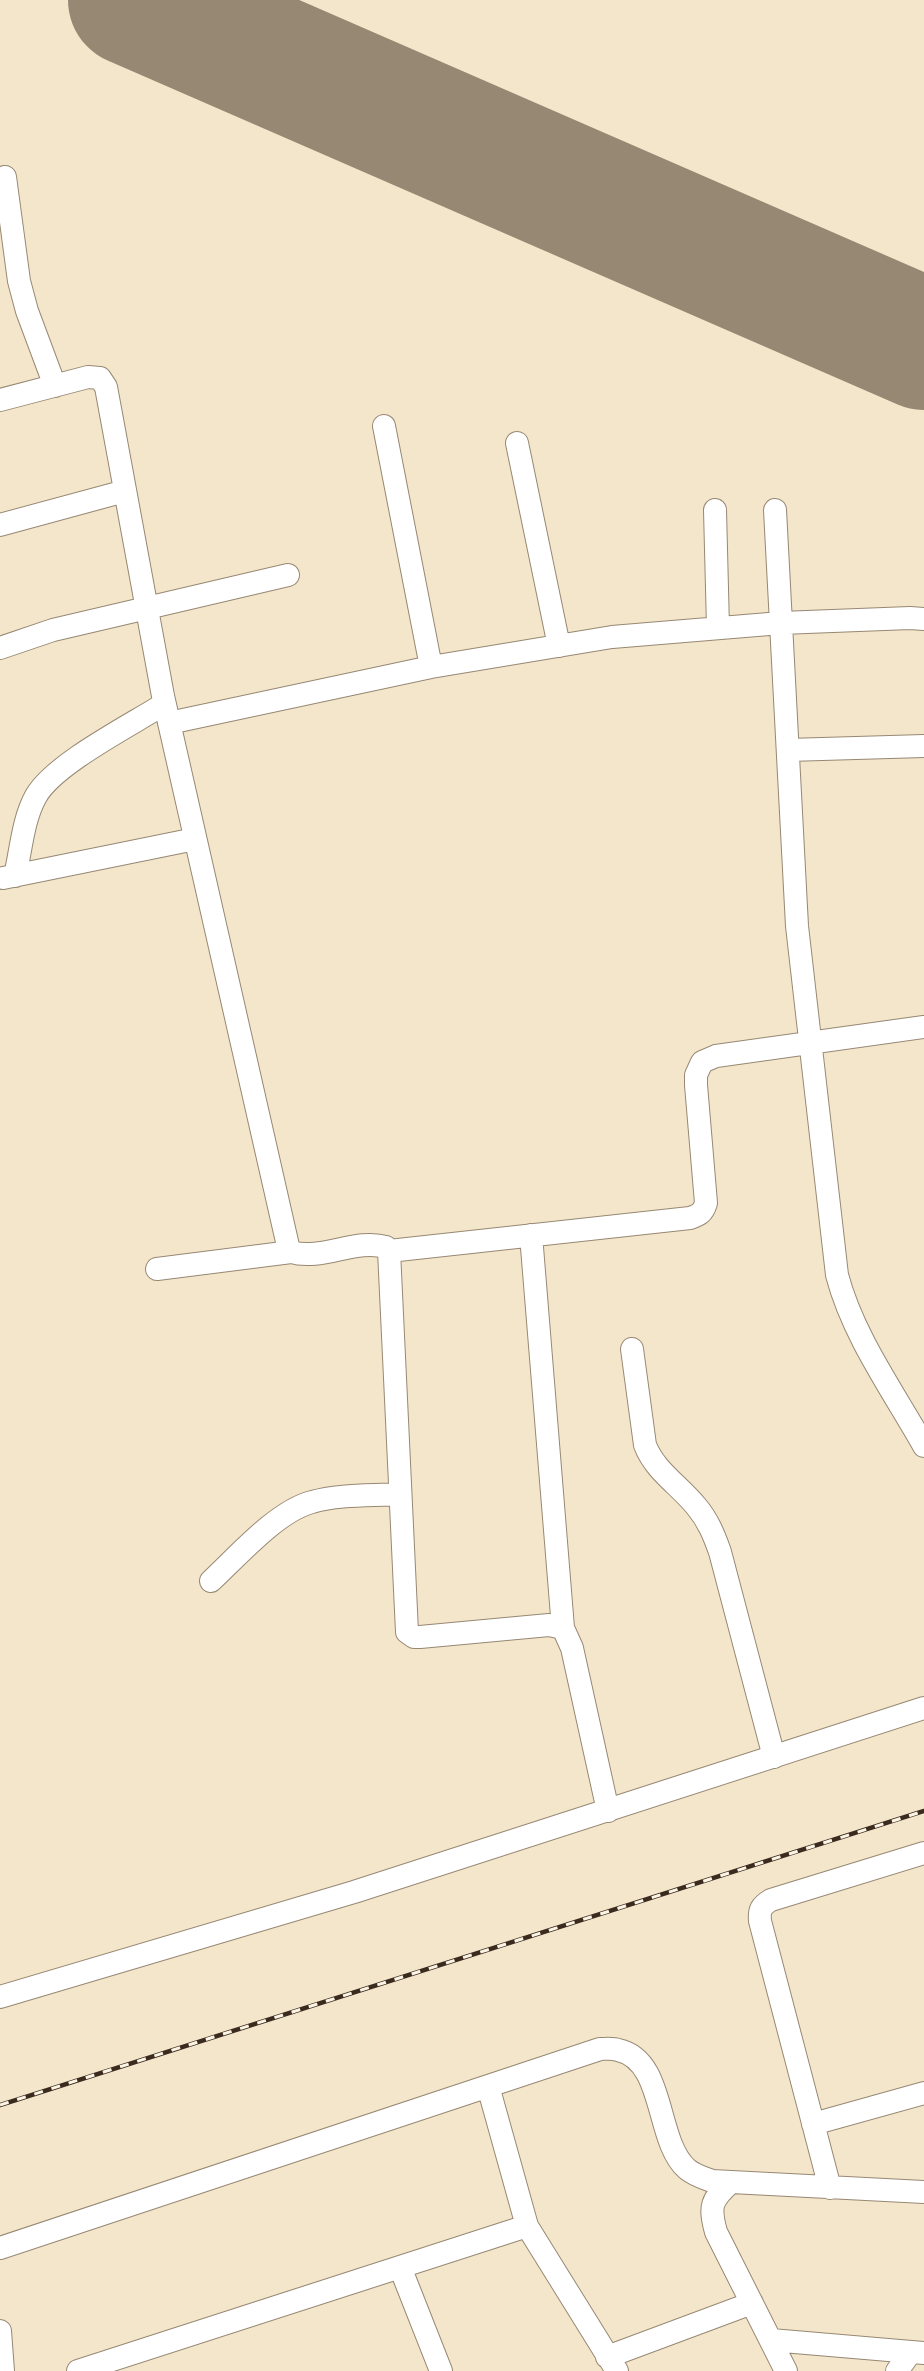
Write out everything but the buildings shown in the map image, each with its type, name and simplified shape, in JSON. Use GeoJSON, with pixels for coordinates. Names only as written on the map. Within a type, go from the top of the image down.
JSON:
{"type":"FeatureCollection","features":[{"type":"Feature","properties":{"kind":"street"},"geometry":{"type":"LineString","coordinates":[[5,177],[10,278],[27,311],[55,386]]}},
{"type":"Feature","properties":{"kind":"street"},"geometry":{"type":"LineString","coordinates":[[0,400],[88,377],[100,378],[106,387],[166,713],[285,1238],[291,1252]]}},
{"type":"Feature","properties":{"kind":"street"},"geometry":{"type":"LineString","coordinates":[[384,426],[431,667]]}},
{"type":"Feature","properties":{"kind":"street"},"geometry":{"type":"LineString","coordinates":[[517,443],[559,646]]}},
{"type":"Feature","properties":{"kind":"street"},"geometry":{"type":"LineString","coordinates":[[0,525],[125,491]]}},
{"type":"Feature","properties":{"kind":"street"},"geometry":{"type":"LineString","coordinates":[[715,510],[718,628]]}},
{"type":"Feature","properties":{"kind":"street"},"geometry":{"type":"LineString","coordinates":[[775,510],[797,926],[832,1245],[843,1299],[856,1326],[924,1446]]}},
{"type":"Feature","properties":{"kind":"street"},"geometry":{"type":"LineString","coordinates":[[0,648],[52,630],[288,575]]}},
{"type":"Feature","properties":{"kind":"street"},"geometry":{"type":"LineString","coordinates":[[195,839],[8,877],[29,812],[44,784],[63,767],[166,713],[612,637],[781,623],[910,618],[924,620]]}},
{"type":"Feature","properties":{"kind":"street"},"geometry":{"type":"LineString","coordinates":[[788,750],[924,746]]}},
{"type":"Feature","properties":{"kind":"street"},"geometry":{"type":"LineString","coordinates":[[156,1269],[291,1252],[304,1254],[371,1245],[386,1247],[389,1250],[690,1218],[699,1215],[704,1210],[706,1203],[696,1085],[698,1067],[702,1062],[716,1056],[924,1027]]}},
{"type":"Feature","properties":{"kind":"street"},"geometry":{"type":"LineString","coordinates":[[531,1235],[563,1628],[572,1648],[608,1811]]}},
{"type":"Feature","properties":{"kind":"street"},"geometry":{"type":"LineString","coordinates":[[389,1250],[406,1625],[410,1635],[420,1637],[549,1625],[557,1625],[563,1628]]}},
{"type":"Feature","properties":{"kind":"street"},"geometry":{"type":"LineString","coordinates":[[632,1349],[645,1445],[649,1456],[658,1468],[707,1520],[714,1536],[720,1552],[774,1758]]}},
{"type":"Feature","properties":{"kind":"street"},"geometry":{"type":"LineString","coordinates":[[211,1581],[279,1518],[293,1509],[311,1502],[329,1499],[400,1494]]}},
{"type":"Feature","properties":{"kind":"street"},"geometry":{"type":"LineString","coordinates":[[0,1996],[354,1892],[774,1758],[924,1708]]}},
{"type":"Feature","properties":{"kind":"street"},"geometry":{"type":"LineString","coordinates":[[830,2188],[760,1921],[759,1911],[762,1905],[771,1900],[924,1853]]}},
{"type":"Feature","properties":{"kind":"street"},"geometry":{"type":"LineString","coordinates":[[0,2248],[600,2049],[619,2050],[635,2058],[648,2072],[671,2143],[680,2161],[688,2169],[699,2176],[712,2181],[924,2192]]}},
{"type":"Feature","properties":{"kind":"street"},"geometry":{"type":"LineString","coordinates":[[488,2086],[527,2226],[612,2364],[752,2302]]}},
{"type":"Feature","properties":{"kind":"street"},"geometry":{"type":"LineString","coordinates":[[813,2124],[924,2093]]}},
{"type":"Feature","properties":{"kind":"street"},"geometry":{"type":"LineString","coordinates":[[731,2182],[718,2194],[714,2201],[712,2216],[716,2232],[786,2371]]}},
{"type":"Feature","properties":{"kind":"street"},"geometry":{"type":"LineString","coordinates":[[78,2371],[527,2226]]}},
{"type":"Feature","properties":{"kind":"street"},"geometry":{"type":"LineString","coordinates":[[400,2267],[441,2371]]}},
{"type":"Feature","properties":{"kind":"street"},"geometry":{"type":"LineString","coordinates":[[0,2331],[3,2371]]}},
{"type":"Feature","properties":{"kind":"street"},"geometry":{"type":"LineString","coordinates":[[771,2340],[917,2352]]}},
{"type":"Feature","properties":{"kind":"street"},"geometry":{"type":"LineString","coordinates":[[897,2371],[917,2352]]}},
{"type":"Feature","properties":{"kind":"runway"},"geometry":{"type":"LineString","coordinates":[[134,0],[924,344]]}},
{"type":"Feature","properties":{"kind":"railway"},"geometry":{"type":"LineString","coordinates":[[0,2105],[924,1811]]}}]}
